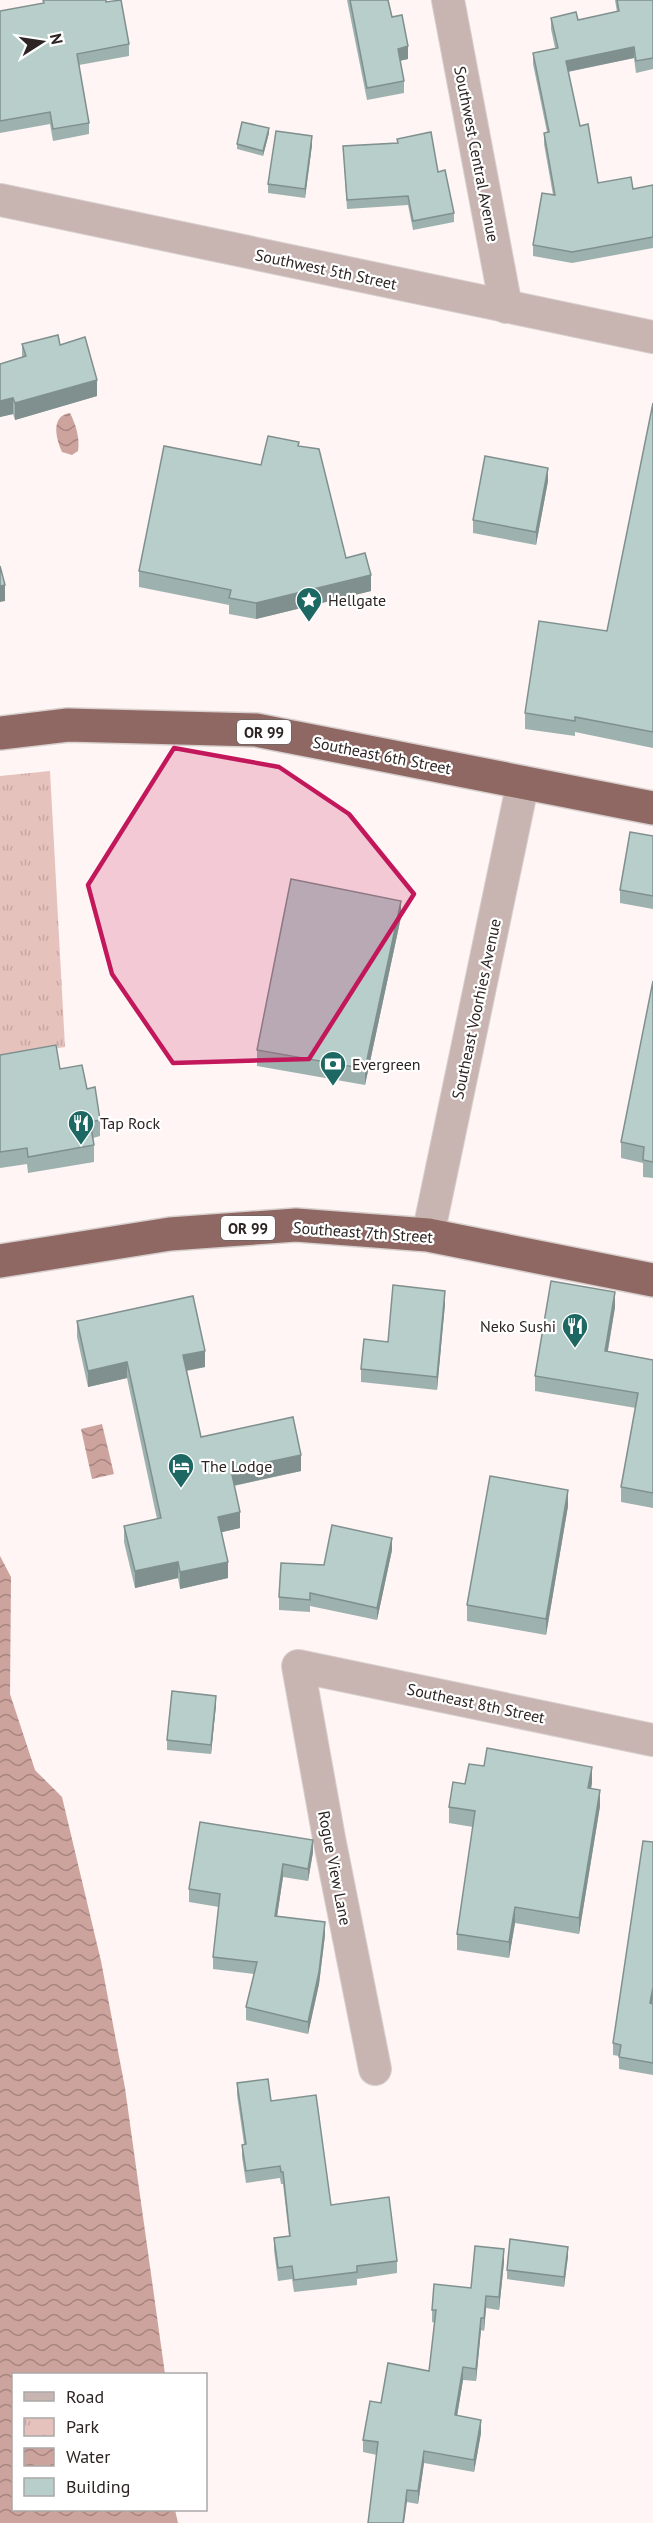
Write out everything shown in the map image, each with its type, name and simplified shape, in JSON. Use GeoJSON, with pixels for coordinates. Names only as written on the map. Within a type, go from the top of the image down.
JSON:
{"type":"FeatureCollection","features":[{"type":"Feature","properties":{"kind":"highway","name":"Southeast 6th Street"},"geometry":{"type":"LineString","coordinates":[[0,733],[68,725],[256,730],[653,808]]}},
{"type":"Feature","properties":{"kind":"highway","name":"Southeast 7th Street"},"geometry":{"type":"LineString","coordinates":[[0,1261],[69,1252],[171,1234],[296,1225],[428,1235],[653,1280]]}},
{"type":"Feature","properties":{"kind":"street","name":"Southwest Central Avenue"},"geometry":{"type":"LineString","coordinates":[[448,0],[506,308]]}},
{"type":"Feature","properties":{"kind":"street","name":"Southwest 5th Street"},"geometry":{"type":"LineString","coordinates":[[0,200],[506,308],[653,337]]}},
{"type":"Feature","properties":{"kind":"street","name":"Southeast Voorhies Avenue"},"geometry":{"type":"LineString","coordinates":[[428,1235],[523,782]]}},
{"type":"Feature","properties":{"kind":"street","name":"Southeast 8th Street"},"geometry":{"type":"LineString","coordinates":[[298,1666],[653,1740]]}},
{"type":"Feature","properties":{"kind":"street","name":"Rogue View Lane"},"geometry":{"type":"LineString","coordinates":[[298,1666],[329,1838],[375,2069]]}},
{"type":"Feature","properties":{"kind":"highlighted area"},"geometry":{"type":"Polygon","coordinates":[[[174,748],[279,767],[349,814],[414,894],[309,1059],[173,1063],[112,974],[88,885],[174,748]]]}},
{"type":"Feature","properties":{"kind":"green space"},"geometry":{"type":"Polygon","coordinates":[[[50,771],[65,1047],[0,1057],[0,776],[50,771]]]}},
{"type":"Feature","properties":{"kind":"water"},"geometry":{"type":"Polygon","coordinates":[[[70,413],[76,427],[78,441],[78,451],[72,455],[62,452],[56,429],[59,419],[70,413]]]}},
{"type":"Feature","properties":{"kind":"water"},"geometry":{"type":"Polygon","coordinates":[[[102,1424],[114,1474],[92,1479],[81,1429],[102,1424]]]}},
{"type":"Feature","properties":{"kind":"water"},"geometry":{"type":"Polygon","coordinates":[[[0,1556],[11,1577],[10,1694],[35,1770],[62,1797],[101,1961],[125,2088],[165,2373],[12,2373],[12,2511],[175,2511],[178,2523],[0,2523],[0,1556]]]}},
{"type":"Feature","properties":{"kind":"building"},"geometry":{"type":"Polygon","coordinates":[[[43,0],[106,0],[106,2],[121,0],[129,44],[77,54],[89,123],[53,129],[50,112],[0,121],[0,11],[44,3],[43,0]]]}},
{"type":"Feature","properties":{"kind":"building"},"geometry":{"type":"Polygon","coordinates":[[[350,0],[388,0],[392,17],[402,15],[408,46],[398,49],[404,81],[367,88],[350,0]]]}},
{"type":"Feature","properties":{"kind":"building"},"geometry":{"type":"Polygon","coordinates":[[[617,0],[653,0],[653,58],[636,61],[634,47],[566,61],[580,126],[588,124],[598,183],[631,177],[633,189],[653,185],[653,237],[572,252],[533,245],[542,193],[555,195],[544,133],[549,132],[533,53],[558,48],[551,18],[576,12],[578,20],[619,11],[617,0]]]}},
{"type":"Feature","properties":{"kind":"building"},"geometry":{"type":"Polygon","coordinates":[[[242,122],[269,128],[263,151],[237,144],[242,122]]]}},
{"type":"Feature","properties":{"kind":"building"},"geometry":{"type":"Polygon","coordinates":[[[276,131],[312,136],[305,189],[268,184],[276,131]]]}},
{"type":"Feature","properties":{"kind":"building"},"geometry":{"type":"Polygon","coordinates":[[[431,132],[438,172],[445,170],[454,213],[413,221],[408,196],[347,200],[343,146],[398,143],[397,139],[431,132]]]}},
{"type":"Feature","properties":{"kind":"building"},"geometry":{"type":"Polygon","coordinates":[[[58,335],[60,345],[85,337],[97,380],[15,403],[13,398],[0,401],[0,364],[26,356],[22,344],[58,335]]]}},
{"type":"Feature","properties":{"kind":"building"},"geometry":{"type":"Polygon","coordinates":[[[653,403],[653,732],[575,717],[575,721],[525,713],[539,621],[607,631],[653,403]]]}},
{"type":"Feature","properties":{"kind":"building"},"geometry":{"type":"Polygon","coordinates":[[[268,436],[299,442],[298,446],[319,449],[346,558],[365,553],[371,575],[256,603],[229,598],[231,590],[139,571],[164,446],[261,465],[268,436]]]}},
{"type":"Feature","properties":{"kind":"building"},"geometry":{"type":"Polygon","coordinates":[[[485,456],[548,468],[536,532],[473,520],[485,456]]]}},
{"type":"Feature","properties":{"kind":"building"},"geometry":{"type":"Polygon","coordinates":[[[0,566],[5,585],[0,586],[0,566]]]}},
{"type":"Feature","properties":{"kind":"building"},"geometry":{"type":"Polygon","coordinates":[[[630,832],[653,836],[653,896],[620,890],[630,832]]]}},
{"type":"Feature","properties":{"kind":"building"},"geometry":{"type":"Polygon","coordinates":[[[291,879],[401,901],[365,1069],[257,1050],[291,879]]]}},
{"type":"Feature","properties":{"kind":"building"},"geometry":{"type":"Polygon","coordinates":[[[653,981],[653,1162],[643,1160],[644,1147],[621,1142],[653,981]]]}},
{"type":"Feature","properties":{"kind":"building"},"geometry":{"type":"Polygon","coordinates":[[[56,1045],[60,1069],[82,1065],[87,1089],[95,1087],[100,1120],[90,1122],[94,1145],[28,1157],[27,1148],[0,1152],[0,1055],[56,1045]]]}},
{"type":"Feature","properties":{"kind":"building"},"geometry":{"type":"Polygon","coordinates":[[[551,1281],[615,1292],[605,1351],[653,1360],[653,1493],[621,1487],[638,1393],[535,1376],[551,1281]]]}},
{"type":"Feature","properties":{"kind":"building"},"geometry":{"type":"Polygon","coordinates":[[[393,1285],[445,1291],[437,1377],[361,1369],[364,1339],[388,1342],[393,1285]]]}},
{"type":"Feature","properties":{"kind":"building"},"geometry":{"type":"Polygon","coordinates":[[[193,1296],[205,1351],[183,1355],[201,1437],[293,1417],[301,1455],[231,1470],[240,1512],[218,1517],[228,1562],[180,1572],[178,1562],[135,1571],[124,1526],[161,1518],[127,1362],[88,1371],[77,1321],[193,1296]]]}},
{"type":"Feature","properties":{"kind":"building"},"geometry":{"type":"Polygon","coordinates":[[[490,1476],[568,1490],[546,1619],[467,1605],[490,1476]]]}},
{"type":"Feature","properties":{"kind":"building"},"geometry":{"type":"Polygon","coordinates":[[[332,1525],[392,1538],[377,1608],[310,1593],[310,1600],[279,1597],[281,1563],[324,1565],[332,1525]]]}},
{"type":"Feature","properties":{"kind":"building"},"geometry":{"type":"Polygon","coordinates":[[[172,1691],[216,1696],[211,1745],[167,1740],[172,1691]]]}},
{"type":"Feature","properties":{"kind":"building"},"geometry":{"type":"Polygon","coordinates":[[[487,1748],[592,1767],[588,1788],[600,1790],[579,1918],[515,1907],[509,1942],[457,1934],[475,1811],[449,1807],[453,1782],[465,1784],[469,1764],[484,1766],[487,1748]]]}},
{"type":"Feature","properties":{"kind":"building"},"geometry":{"type":"Polygon","coordinates":[[[200,1822],[313,1840],[308,1869],[283,1864],[275,1916],[325,1922],[319,1972],[308,2022],[246,2007],[257,1962],[213,1957],[220,1894],[189,1889],[200,1822]]]}},
{"type":"Feature","properties":{"kind":"building"},"geometry":{"type":"Polygon","coordinates":[[[643,1841],[653,1842],[653,1987],[650,2003],[653,2004],[653,2063],[619,2057],[621,2045],[613,2043],[643,1841]]]}},
{"type":"Feature","properties":{"kind":"building"},"geometry":{"type":"Polygon","coordinates":[[[268,2079],[271,2101],[316,2095],[331,2205],[389,2197],[397,2261],[357,2266],[357,2272],[294,2280],[292,2266],[278,2268],[274,2238],[290,2236],[283,2172],[280,2166],[246,2171],[242,2145],[246,2144],[237,2083],[268,2079]]]}},
{"type":"Feature","properties":{"kind":"building"},"geometry":{"type":"Polygon","coordinates":[[[510,2239],[568,2247],[564,2277],[507,2270],[510,2239]]]}},
{"type":"Feature","properties":{"kind":"building"},"geometry":{"type":"Polygon","coordinates":[[[475,2246],[504,2249],[499,2297],[486,2296],[484,2318],[481,2318],[476,2369],[463,2367],[455,2415],[481,2420],[474,2460],[424,2451],[418,2491],[407,2490],[403,2523],[368,2523],[378,2442],[363,2440],[370,2401],[381,2403],[388,2363],[429,2371],[436,2310],[432,2310],[434,2284],[471,2288],[475,2246]]]}},
{"type":"Feature","properties":{"kind":"place","name":"Hellgate"},"geometry":{"type":"Point","coordinates":[309,623]}},
{"type":"Feature","properties":{"kind":"place","name":"Evergreen"},"geometry":{"type":"Point","coordinates":[333,1087]}},
{"type":"Feature","properties":{"kind":"place","name":"Tap Rock"},"geometry":{"type":"Point","coordinates":[81,1146]}},
{"type":"Feature","properties":{"kind":"place","name":"Neko Sushi"},"geometry":{"type":"Point","coordinates":[575,1349]}},
{"type":"Feature","properties":{"kind":"place","name":"The Lodge"},"geometry":{"type":"Point","coordinates":[181,1489]}}]}
